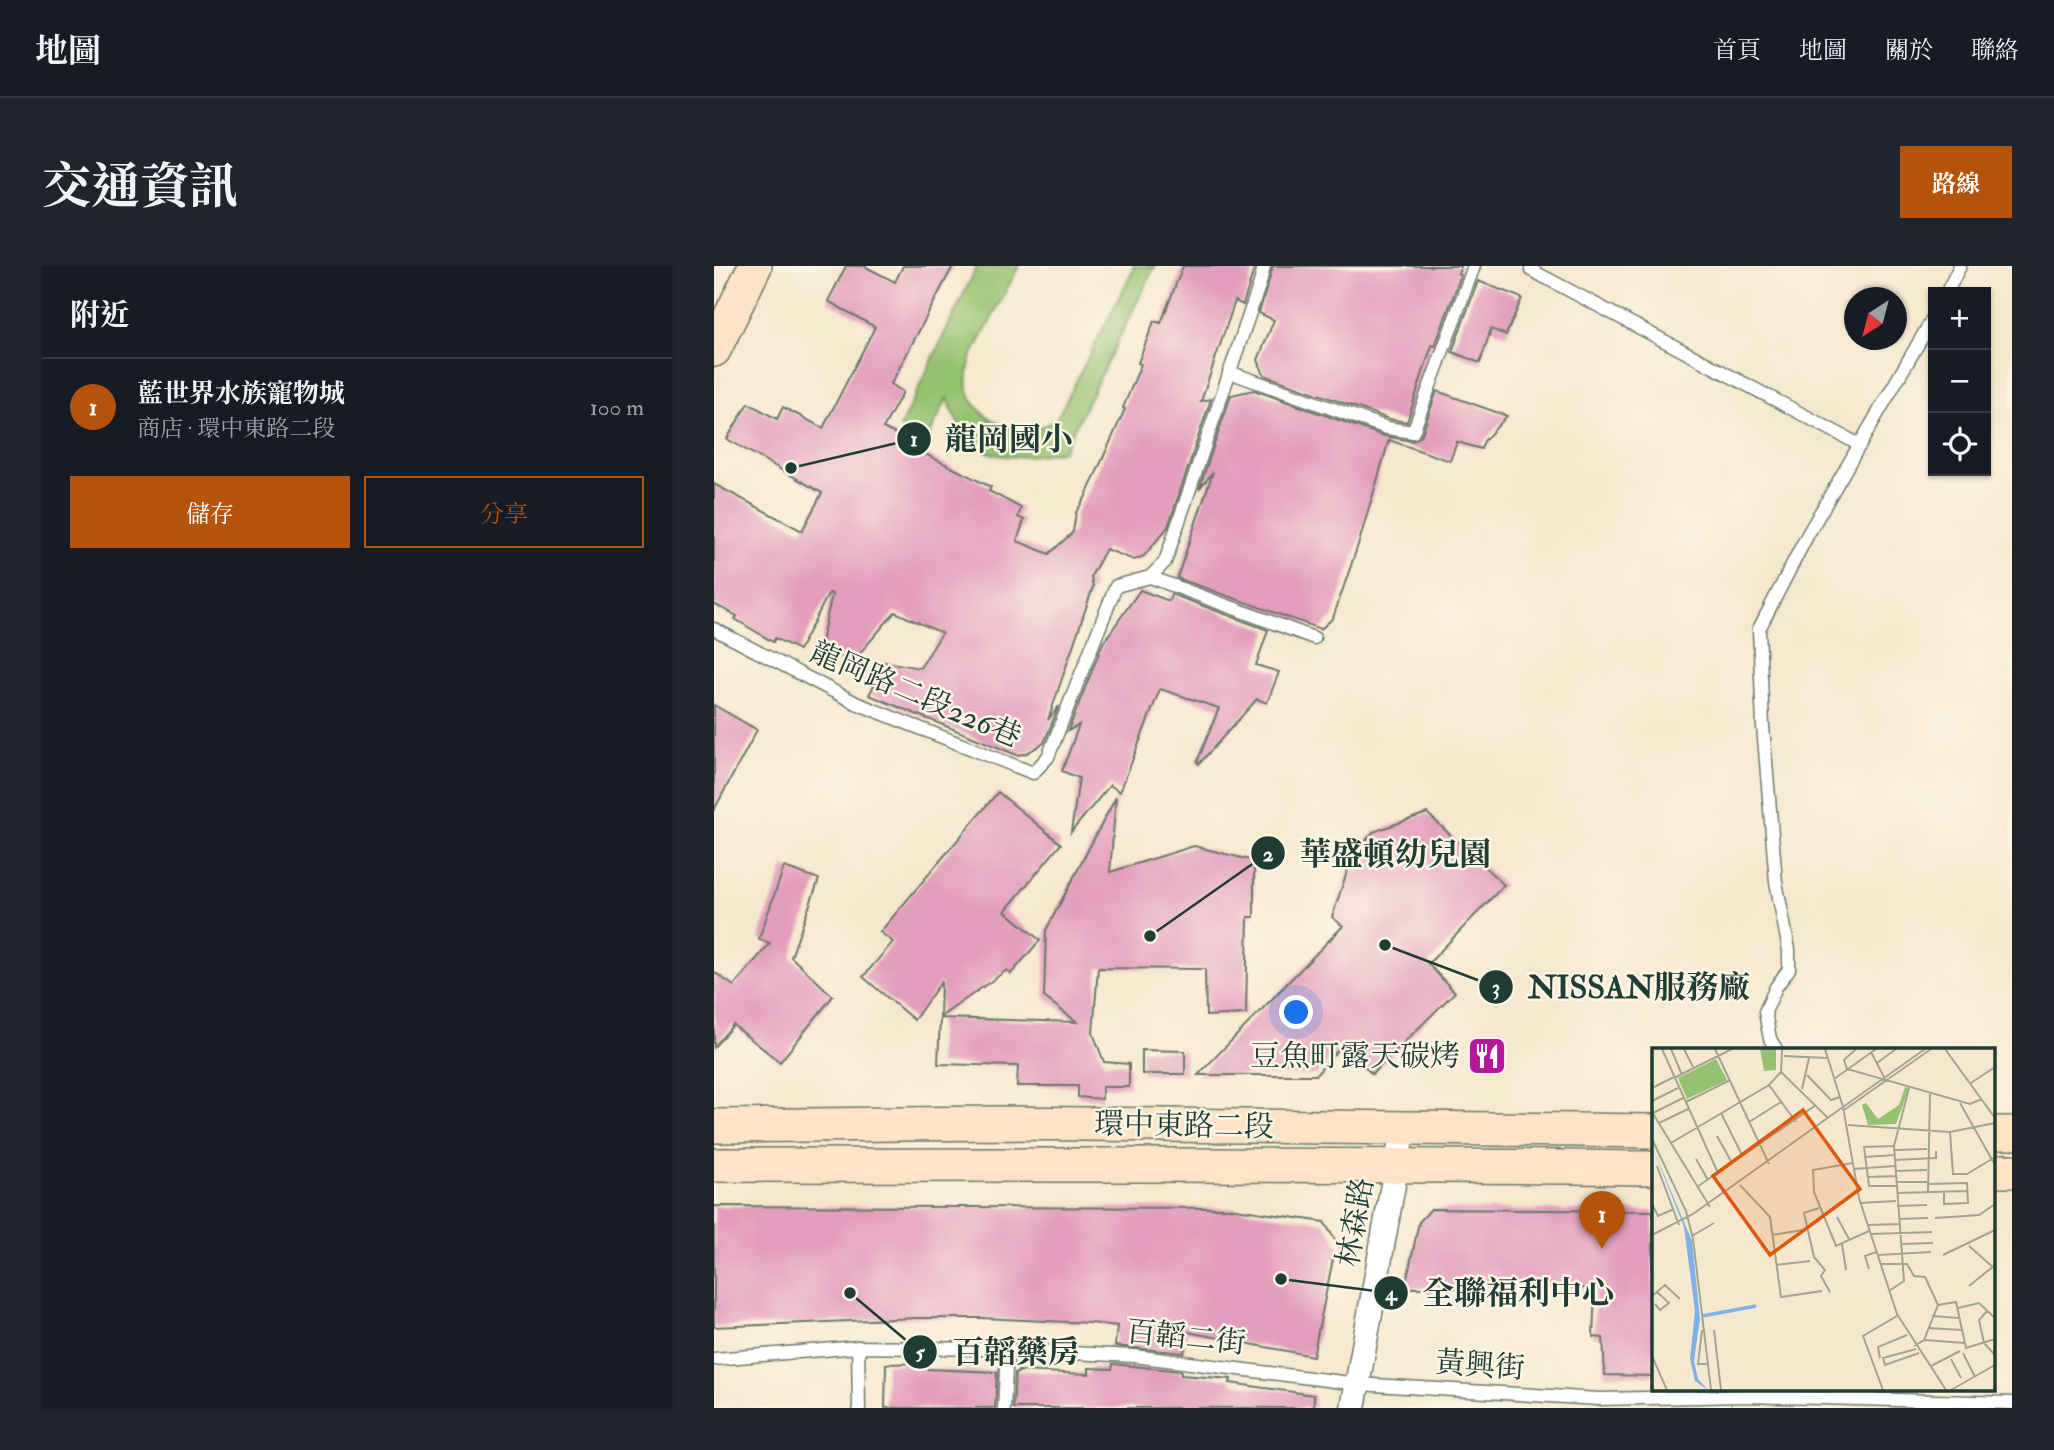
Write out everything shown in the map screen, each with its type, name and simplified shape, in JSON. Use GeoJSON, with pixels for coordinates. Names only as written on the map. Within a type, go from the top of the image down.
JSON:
{"type":"FeatureCollection","features":[{"type":"Feature","properties":{"kind":"main road"},"geometry":{"type":"LineString","coordinates":[[714,350],[755,266]]}},
{"type":"Feature","properties":{"kind":"main road","name":"環中東路二段"},"geometry":{"type":"LineString","coordinates":[[714,1126],[1000,1123],[1652,1131]]}},
{"type":"Feature","properties":{"kind":"main road"},"geometry":{"type":"LineString","coordinates":[[1994,1133],[2012,1133]]}},
{"type":"Feature","properties":{"kind":"main road","name":"環中東路二段"},"geometry":{"type":"LineString","coordinates":[[714,1165],[1397,1164],[1652,1168]]}},
{"type":"Feature","properties":{"kind":"main road"},"geometry":{"type":"LineString","coordinates":[[1994,1171],[2012,1171]]}},
{"type":"Feature","properties":{"kind":"street","name":"林森路"},"geometry":{"type":"LineString","coordinates":[[1353,1408],[1403,1129]]}},
{"type":"Feature","properties":{"kind":"lane"},"geometry":{"type":"LineString","coordinates":[[1264,266],[1261,284],[1166,562],[1150,577],[1314,638]]}},
{"type":"Feature","properties":{"kind":"lane"},"geometry":{"type":"LineString","coordinates":[[1229,372],[1387,428],[1413,432],[1474,266]]}},
{"type":"Feature","properties":{"kind":"lane"},"geometry":{"type":"LineString","coordinates":[[1950,287],[1960,266]]}},
{"type":"Feature","properties":{"kind":"lane"},"geometry":{"type":"LineString","coordinates":[[1531,270],[1860,445]]}},
{"type":"Feature","properties":{"kind":"lane"},"geometry":{"type":"LineString","coordinates":[[1775,1048],[1770,1039],[1765,1012],[1776,987],[1789,969],[1776,882],[1763,726],[1759,629],[1808,534],[1928,327]]}},
{"type":"Feature","properties":{"kind":"lane","name":"龍岡路二段226巷"},"geometry":{"type":"LineString","coordinates":[[714,629],[856,703],[1033,773],[1048,757],[1116,586],[1150,577]]}},
{"type":"Feature","properties":{"kind":"lane"},"geometry":{"type":"LineString","coordinates":[[858,1348],[859,1408]]}},
{"type":"Feature","properties":{"kind":"lane","name":"百韜二街"},"geometry":{"type":"LineString","coordinates":[[714,1359],[858,1348],[1007,1350],[1134,1356],[1358,1384]]}},
{"type":"Feature","properties":{"kind":"lane"},"geometry":{"type":"LineString","coordinates":[[1004,1408],[1007,1350]]}},
{"type":"Feature","properties":{"kind":"lane","name":"黃興街"},"geometry":{"type":"LineString","coordinates":[[1358,1384],[1597,1403],[2012,1403]]}},
{"type":"Feature","properties":{"kind":"green space"},"geometry":{"type":"Polygon","coordinates":[[[977,266],[1019,266],[971,358],[968,392],[989,418],[1007,427],[1026,430],[1056,420],[1133,271],[1133,266],[1155,266],[1063,451],[1022,457],[995,455],[983,450],[972,443],[963,432],[947,398],[927,441],[900,427],[977,266]]]}},
{"type":"Feature","properties":{"kind":"building"},"geometry":{"type":"Polygon","coordinates":[[[846,266],[864,266],[895,282],[903,266],[953,266],[891,384],[903,392],[883,428],[928,450],[925,454],[991,487],[989,491],[1021,508],[1018,517],[1024,520],[1017,541],[1049,554],[1073,532],[1076,512],[1085,498],[1125,409],[1123,408],[1141,364],[1138,363],[1154,321],[1161,323],[1183,266],[1255,266],[1243,305],[1235,301],[1201,401],[1211,399],[1168,527],[1144,556],[1134,560],[1106,549],[1091,576],[1093,587],[1048,720],[1059,706],[1044,743],[1025,754],[1017,755],[869,695],[885,662],[920,668],[942,633],[895,612],[855,659],[846,653],[843,658],[820,647],[832,594],[829,593],[799,650],[775,638],[773,642],[735,619],[737,616],[714,604],[714,484],[802,531],[822,493],[727,439],[748,403],[777,419],[783,407],[823,428],[875,327],[828,301],[846,266]]]}},
{"type":"Feature","properties":{"kind":"building"},"geometry":{"type":"Polygon","coordinates":[[[1273,266],[1461,266],[1458,274],[1461,275],[1435,346],[1432,345],[1407,422],[1389,419],[1264,375],[1258,360],[1274,320],[1259,313],[1273,266]]]}},
{"type":"Feature","properties":{"kind":"building"},"geometry":{"type":"Polygon","coordinates":[[[1478,281],[1522,298],[1506,335],[1491,329],[1480,363],[1452,352],[1478,281]]]}},
{"type":"Feature","properties":{"kind":"building"},"geometry":{"type":"Polygon","coordinates":[[[1254,390],[1384,436],[1412,441],[1421,436],[1437,391],[1507,416],[1484,441],[1481,449],[1457,442],[1450,461],[1389,440],[1333,618],[1321,629],[1177,578],[1213,472],[1199,489],[1231,395],[1254,390]]]}},
{"type":"Feature","properties":{"kind":"building"},"geometry":{"type":"Polygon","coordinates":[[[1140,590],[1169,601],[1171,594],[1268,630],[1256,665],[1279,672],[1267,703],[1257,699],[1199,764],[1197,762],[1219,708],[1160,689],[1120,792],[1110,785],[1071,832],[1079,778],[1062,771],[1079,725],[1068,731],[1103,643],[1140,590]]]}},
{"type":"Feature","properties":{"kind":"building"},"geometry":{"type":"Polygon","coordinates":[[[714,705],[757,730],[714,810],[714,705]]]}},
{"type":"Feature","properties":{"kind":"building"},"geometry":{"type":"Polygon","coordinates":[[[998,792],[1061,844],[1005,911],[1040,940],[1011,974],[1007,970],[940,1017],[941,982],[914,1020],[863,977],[893,942],[880,932],[998,792]]]}},
{"type":"Feature","properties":{"kind":"building"},"geometry":{"type":"Polygon","coordinates":[[[1116,797],[1110,872],[1194,846],[1254,861],[1254,917],[1248,917],[1246,1014],[1206,1016],[1205,969],[1098,968],[1093,1033],[1104,1062],[1129,1064],[1129,1087],[1102,1087],[1102,1099],[1078,1097],[1078,1086],[1017,1086],[1018,1066],[938,1064],[940,1018],[1077,1022],[1044,997],[1046,930],[1116,797]]]}},
{"type":"Feature","properties":{"kind":"building"},"geometry":{"type":"Polygon","coordinates":[[[1427,813],[1504,885],[1428,964],[1455,992],[1372,1074],[1342,1045],[1316,1075],[1198,1075],[1343,926],[1332,917],[1352,857],[1373,832],[1427,813]]]}},
{"type":"Feature","properties":{"kind":"building"},"geometry":{"type":"Polygon","coordinates":[[[784,867],[819,879],[791,957],[833,996],[780,1062],[733,1025],[714,1047],[714,972],[734,986],[770,943],[759,939],[784,867]]]}},
{"type":"Feature","properties":{"kind":"building"},"geometry":{"type":"Polygon","coordinates":[[[1142,1050],[1185,1051],[1185,1074],[1142,1074],[1142,1050]]]}},
{"type":"Feature","properties":{"kind":"building"},"geometry":{"type":"Polygon","coordinates":[[[714,1206],[1229,1208],[1324,1222],[1344,1254],[1333,1259],[1313,1356],[1187,1332],[1184,1353],[1115,1346],[1117,1326],[1091,1323],[916,1318],[714,1327],[714,1206]]]}},
{"type":"Feature","properties":{"kind":"building"},"geometry":{"type":"Polygon","coordinates":[[[1431,1209],[1652,1211],[1652,1376],[1605,1375],[1603,1338],[1593,1337],[1595,1288],[1551,1287],[1551,1284],[1483,1285],[1482,1288],[1405,1288],[1419,1222],[1431,1209]]]}},
{"type":"Feature","properties":{"kind":"building"},"geometry":{"type":"Polygon","coordinates":[[[927,1363],[927,1369],[997,1372],[995,1408],[885,1408],[886,1364],[927,1363]]]}},
{"type":"Feature","properties":{"kind":"building"},"geometry":{"type":"Polygon","coordinates":[[[1113,1364],[1181,1371],[1181,1375],[1231,1379],[1230,1383],[1314,1395],[1314,1408],[1013,1408],[1015,1373],[1018,1371],[1089,1374],[1089,1368],[1112,1369],[1113,1364]]]}},
{"type":"Feature","properties":{"kind":"place","name":"龍岡國小"},"geometry":{"type":"Point","coordinates":[791,468]}},
{"type":"Feature","properties":{"kind":"place","name":"華盛頓幼兒園"},"geometry":{"type":"Point","coordinates":[1150,936]}},
{"type":"Feature","properties":{"kind":"place","name":"NISSAN服務廠"},"geometry":{"type":"Point","coordinates":[1385,945]}},
{"type":"Feature","properties":{"kind":"place","name":"豆魚町露天碳烤"},"geometry":{"type":"Point","coordinates":[1487,1056]}},
{"type":"Feature","properties":{"kind":"place","name":"藍世界水族寵物城"},"geometry":{"type":"Point","coordinates":[1602,1249]}},
{"type":"Feature","properties":{"kind":"place","name":"全聯福利中心"},"geometry":{"type":"Point","coordinates":[1281,1279]}},
{"type":"Feature","properties":{"kind":"place","name":"百韜藥房"},"geometry":{"type":"Point","coordinates":[850,1293]}}]}
